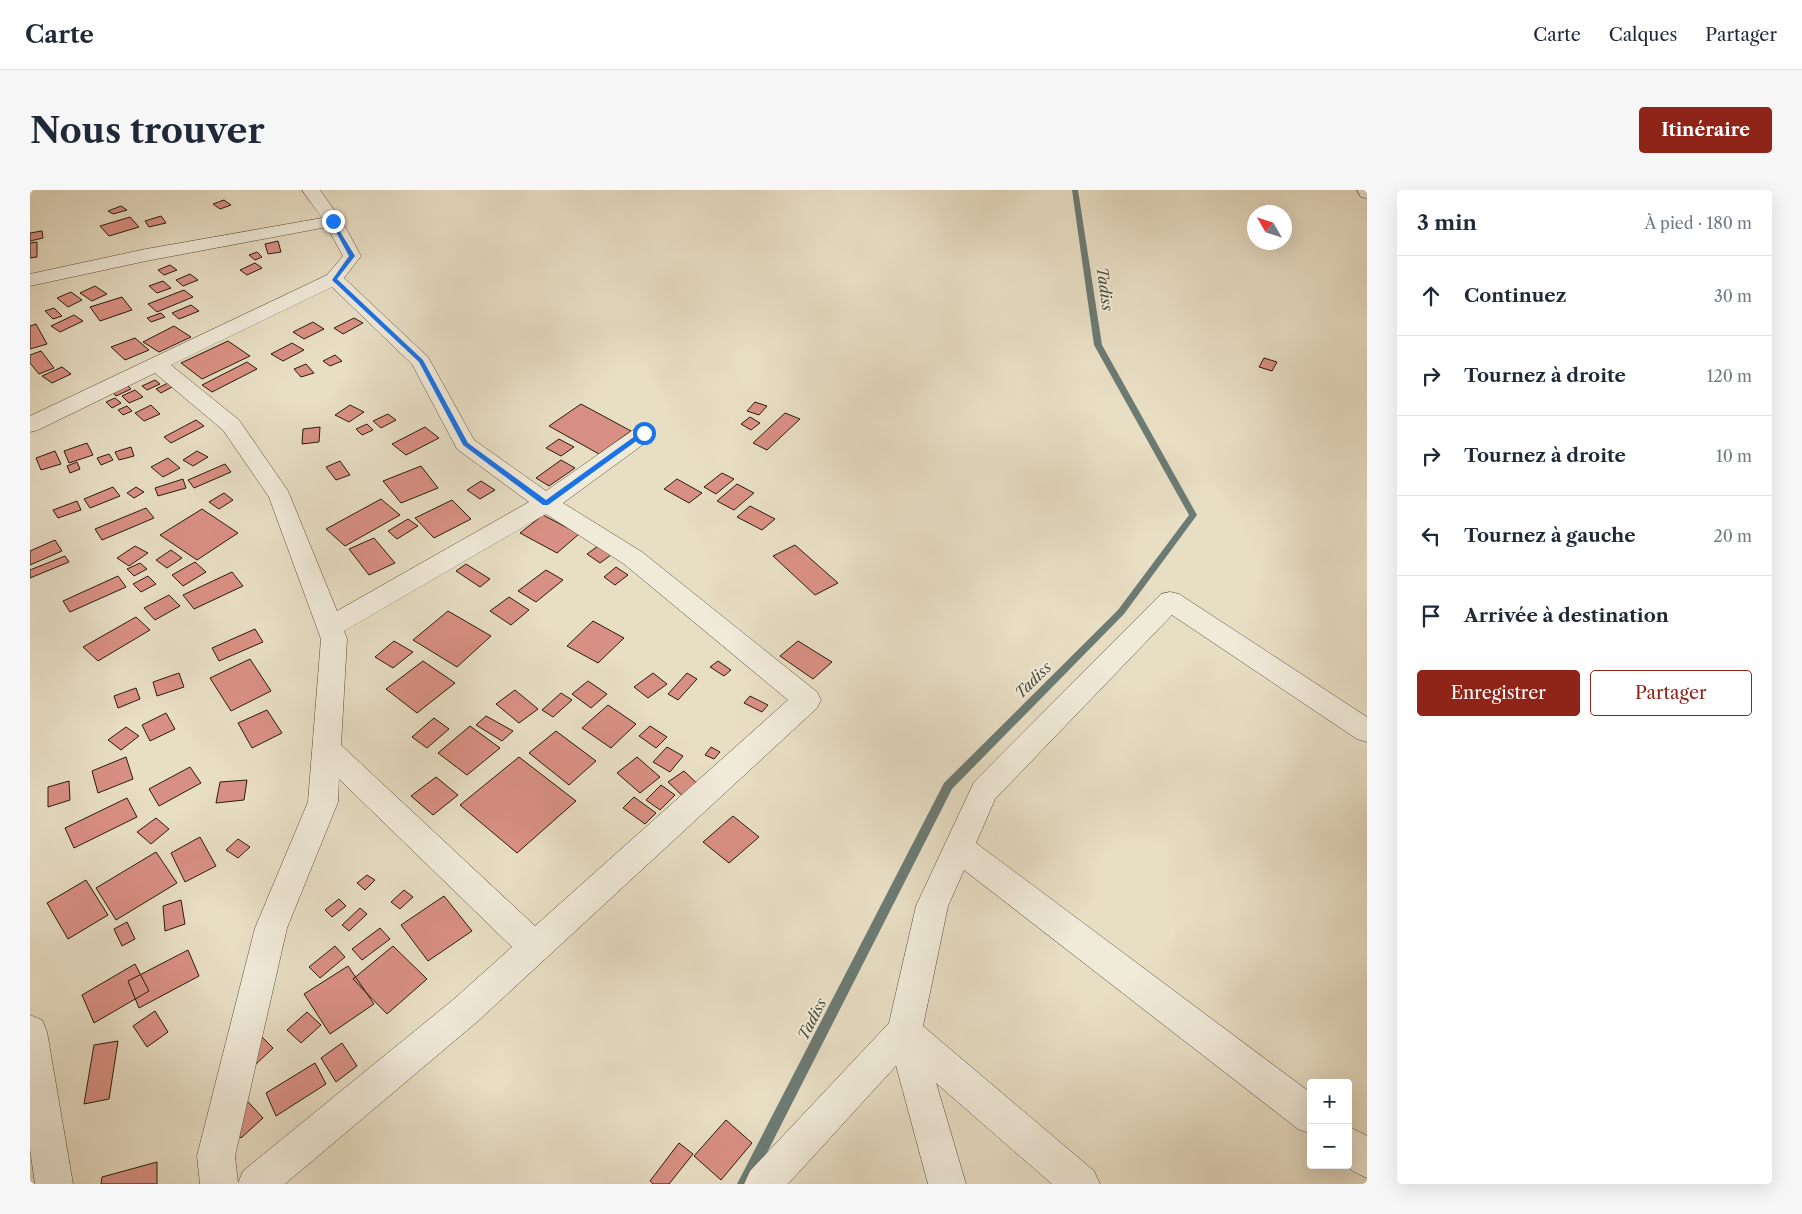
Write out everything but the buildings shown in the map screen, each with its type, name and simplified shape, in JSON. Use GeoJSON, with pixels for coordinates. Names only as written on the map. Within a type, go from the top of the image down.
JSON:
{"type":"FeatureCollection","features":[{"type":"Feature","properties":{"kind":"street"},"geometry":{"type":"LineString","coordinates":[[30,424],[334,279],[352,256],[333,221],[311,190]]}},
{"type":"Feature","properties":{"kind":"street"},"geometry":{"type":"LineString","coordinates":[[30,280],[146,254],[333,221]]}},
{"type":"Feature","properties":{"kind":"street"},"geometry":{"type":"LineString","coordinates":[[256,1184],[466,1010],[807,700],[633,558],[546,503],[465,444],[421,361],[334,279]]}},
{"type":"Feature","properties":{"kind":"street"},"geometry":{"type":"LineString","coordinates":[[156,364],[231,425],[280,496],[334,639],[323,802],[271,928],[216,1156],[219,1184]]}},
{"type":"Feature","properties":{"kind":"street"},"geometry":{"type":"LineString","coordinates":[[330,627],[546,503],[644,433]]}},
{"type":"Feature","properties":{"kind":"street"},"geometry":{"type":"LineString","coordinates":[[947,1184],[904,1032],[932,906],[984,791],[1170,601],[1367,731]]}},
{"type":"Feature","properties":{"kind":"street"},"geometry":{"type":"LineString","coordinates":[[326,748],[536,948]]}},
{"type":"Feature","properties":{"kind":"street"},"geometry":{"type":"LineString","coordinates":[[959,848],[1307,1113]]}},
{"type":"Feature","properties":{"kind":"street"},"geometry":{"type":"LineString","coordinates":[[30,1032],[54,1184]]}},
{"type":"Feature","properties":{"kind":"street"},"geometry":{"type":"LineString","coordinates":[[764,1184],[904,1032]]}},
{"type":"Feature","properties":{"kind":"street"},"geometry":{"type":"LineString","coordinates":[[904,1032],[1081,1184]]}},
{"type":"Feature","properties":{"kind":"street"},"geometry":{"type":"LineString","coordinates":[[1352,1147],[1367,1159]]}},
{"type":"Feature","properties":{"kind":"waterway","name":"Tadiss"},"geometry":{"type":"LineString","coordinates":[[744,1184],[948,786],[1121,612],[1193,515],[1098,345],[1075,190]]}},
{"type":"Feature","properties":{"kind":"route"},"geometry":{"type":"LineString","coordinates":[[333,221],[352,256],[334,279],[421,361],[465,444],[546,503],[644,433]]}}]}
